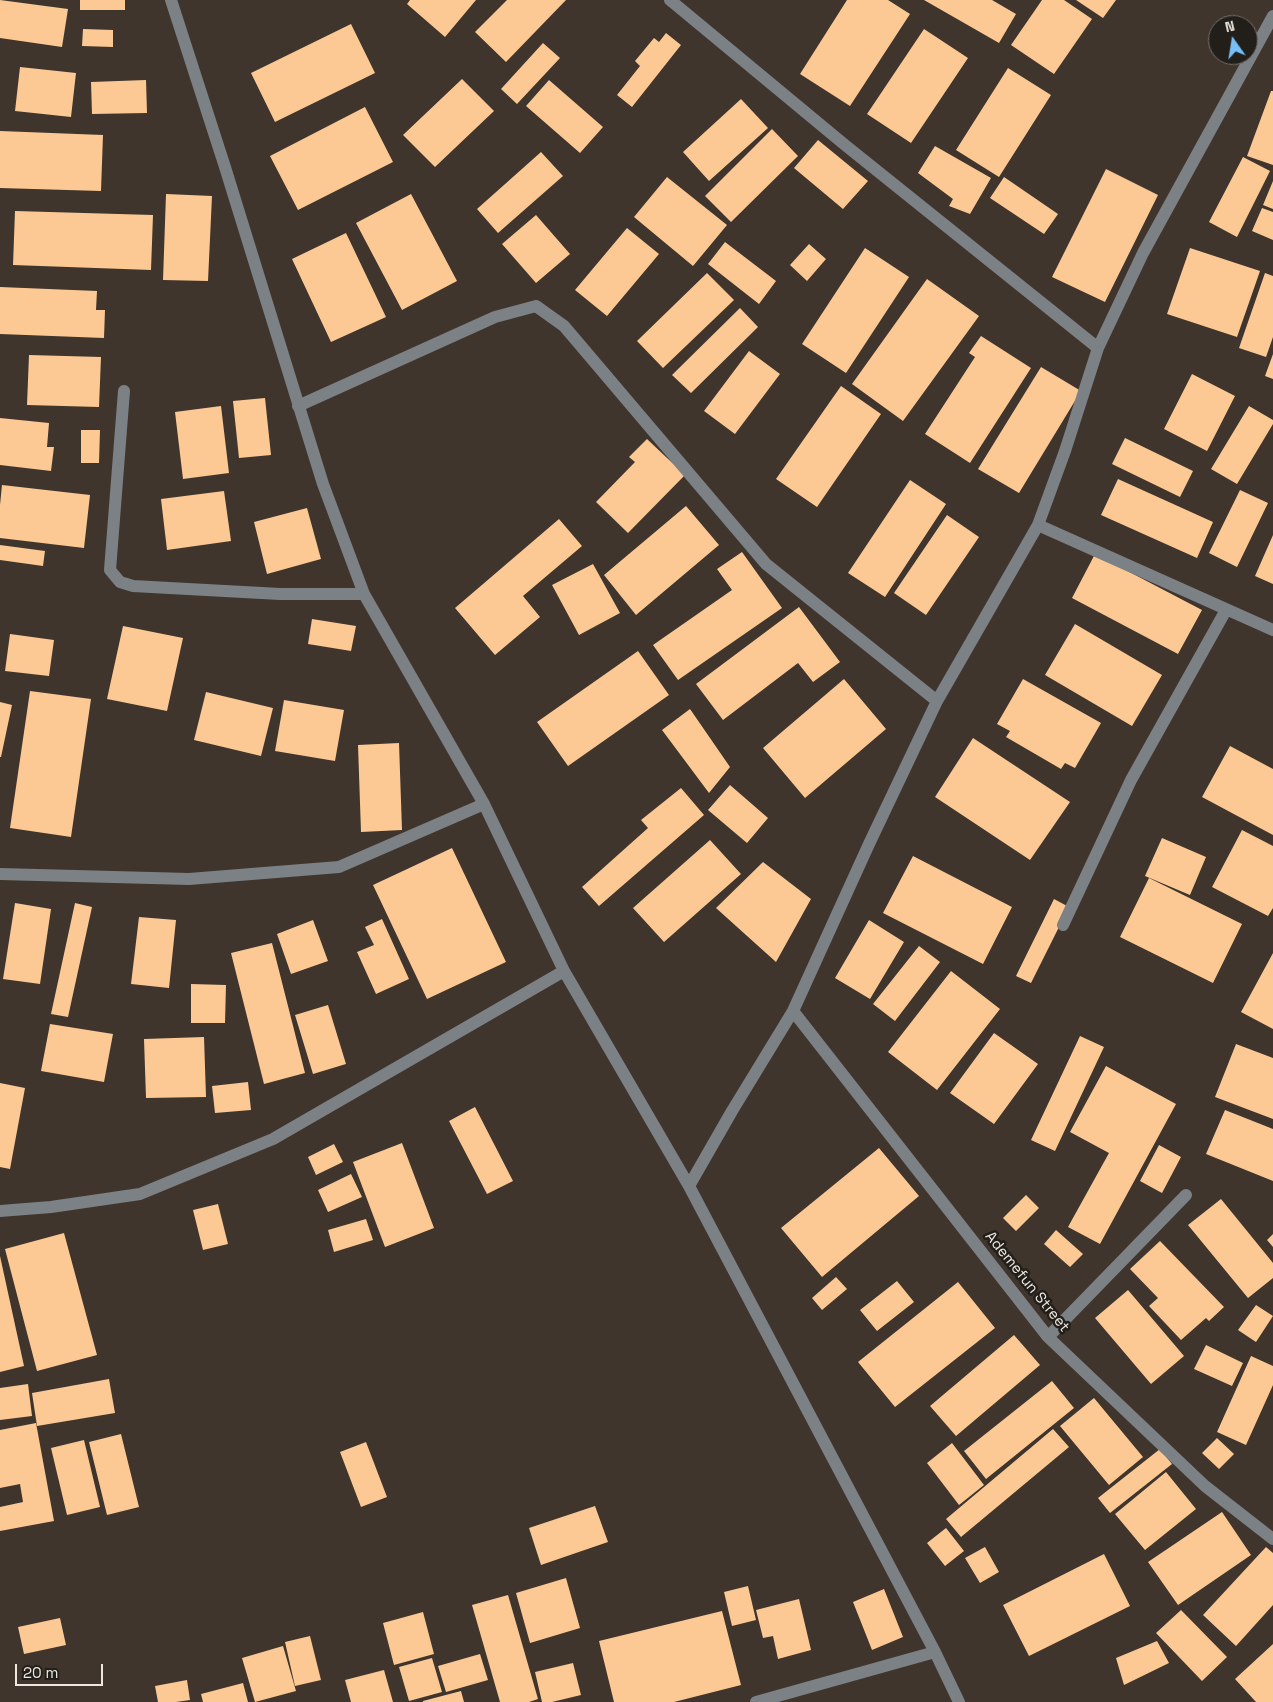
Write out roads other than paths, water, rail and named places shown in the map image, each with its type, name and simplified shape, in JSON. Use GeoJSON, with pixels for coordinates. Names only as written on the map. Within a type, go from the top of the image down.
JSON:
{"type":"FeatureCollection","features":[{"type":"Feature","properties":{"kind":"street"},"geometry":{"type":"LineString","coordinates":[[171,0],[323,484],[364,594],[484,804],[564,971],[689,1186],[935,1652],[959,1702]]}},
{"type":"Feature","properties":{"kind":"street"},"geometry":{"type":"LineString","coordinates":[[670,0],[845,145],[1098,348]]}},
{"type":"Feature","properties":{"kind":"street"},"geometry":{"type":"LineString","coordinates":[[689,1186],[732,1111],[794,1011],[869,844],[937,701],[1038,525],[1066,450],[1098,348],[1143,253],[1273,16]]}},
{"type":"Feature","properties":{"kind":"street"},"geometry":{"type":"LineString","coordinates":[[298,406],[495,317],[536,306],[564,326],[766,564],[937,701]]}},
{"type":"Feature","properties":{"kind":"street"},"geometry":{"type":"LineString","coordinates":[[124,391],[110,570],[120,582],[133,586],[280,594],[364,594]]}},
{"type":"Feature","properties":{"kind":"street"},"geometry":{"type":"LineString","coordinates":[[1038,525],[1273,630]]}},
{"type":"Feature","properties":{"kind":"street"},"geometry":{"type":"LineString","coordinates":[[1063,925],[1130,780],[1226,610]]}},
{"type":"Feature","properties":{"kind":"street"},"geometry":{"type":"LineString","coordinates":[[0,874],[189,879],[339,867],[484,804]]}},
{"type":"Feature","properties":{"kind":"street"},"geometry":{"type":"LineString","coordinates":[[0,1211],[51,1207],[140,1194],[273,1140],[564,971]]}},
{"type":"Feature","properties":{"kind":"street","name":"Ademefun Street"},"geometry":{"type":"LineString","coordinates":[[794,1011],[1048,1337],[1204,1486],[1273,1539]]}},
{"type":"Feature","properties":{"kind":"street"},"geometry":{"type":"LineString","coordinates":[[1048,1337],[1186,1195]]}},
{"type":"Feature","properties":{"kind":"street"},"geometry":{"type":"LineString","coordinates":[[756,1702],[935,1652]]}}]}
